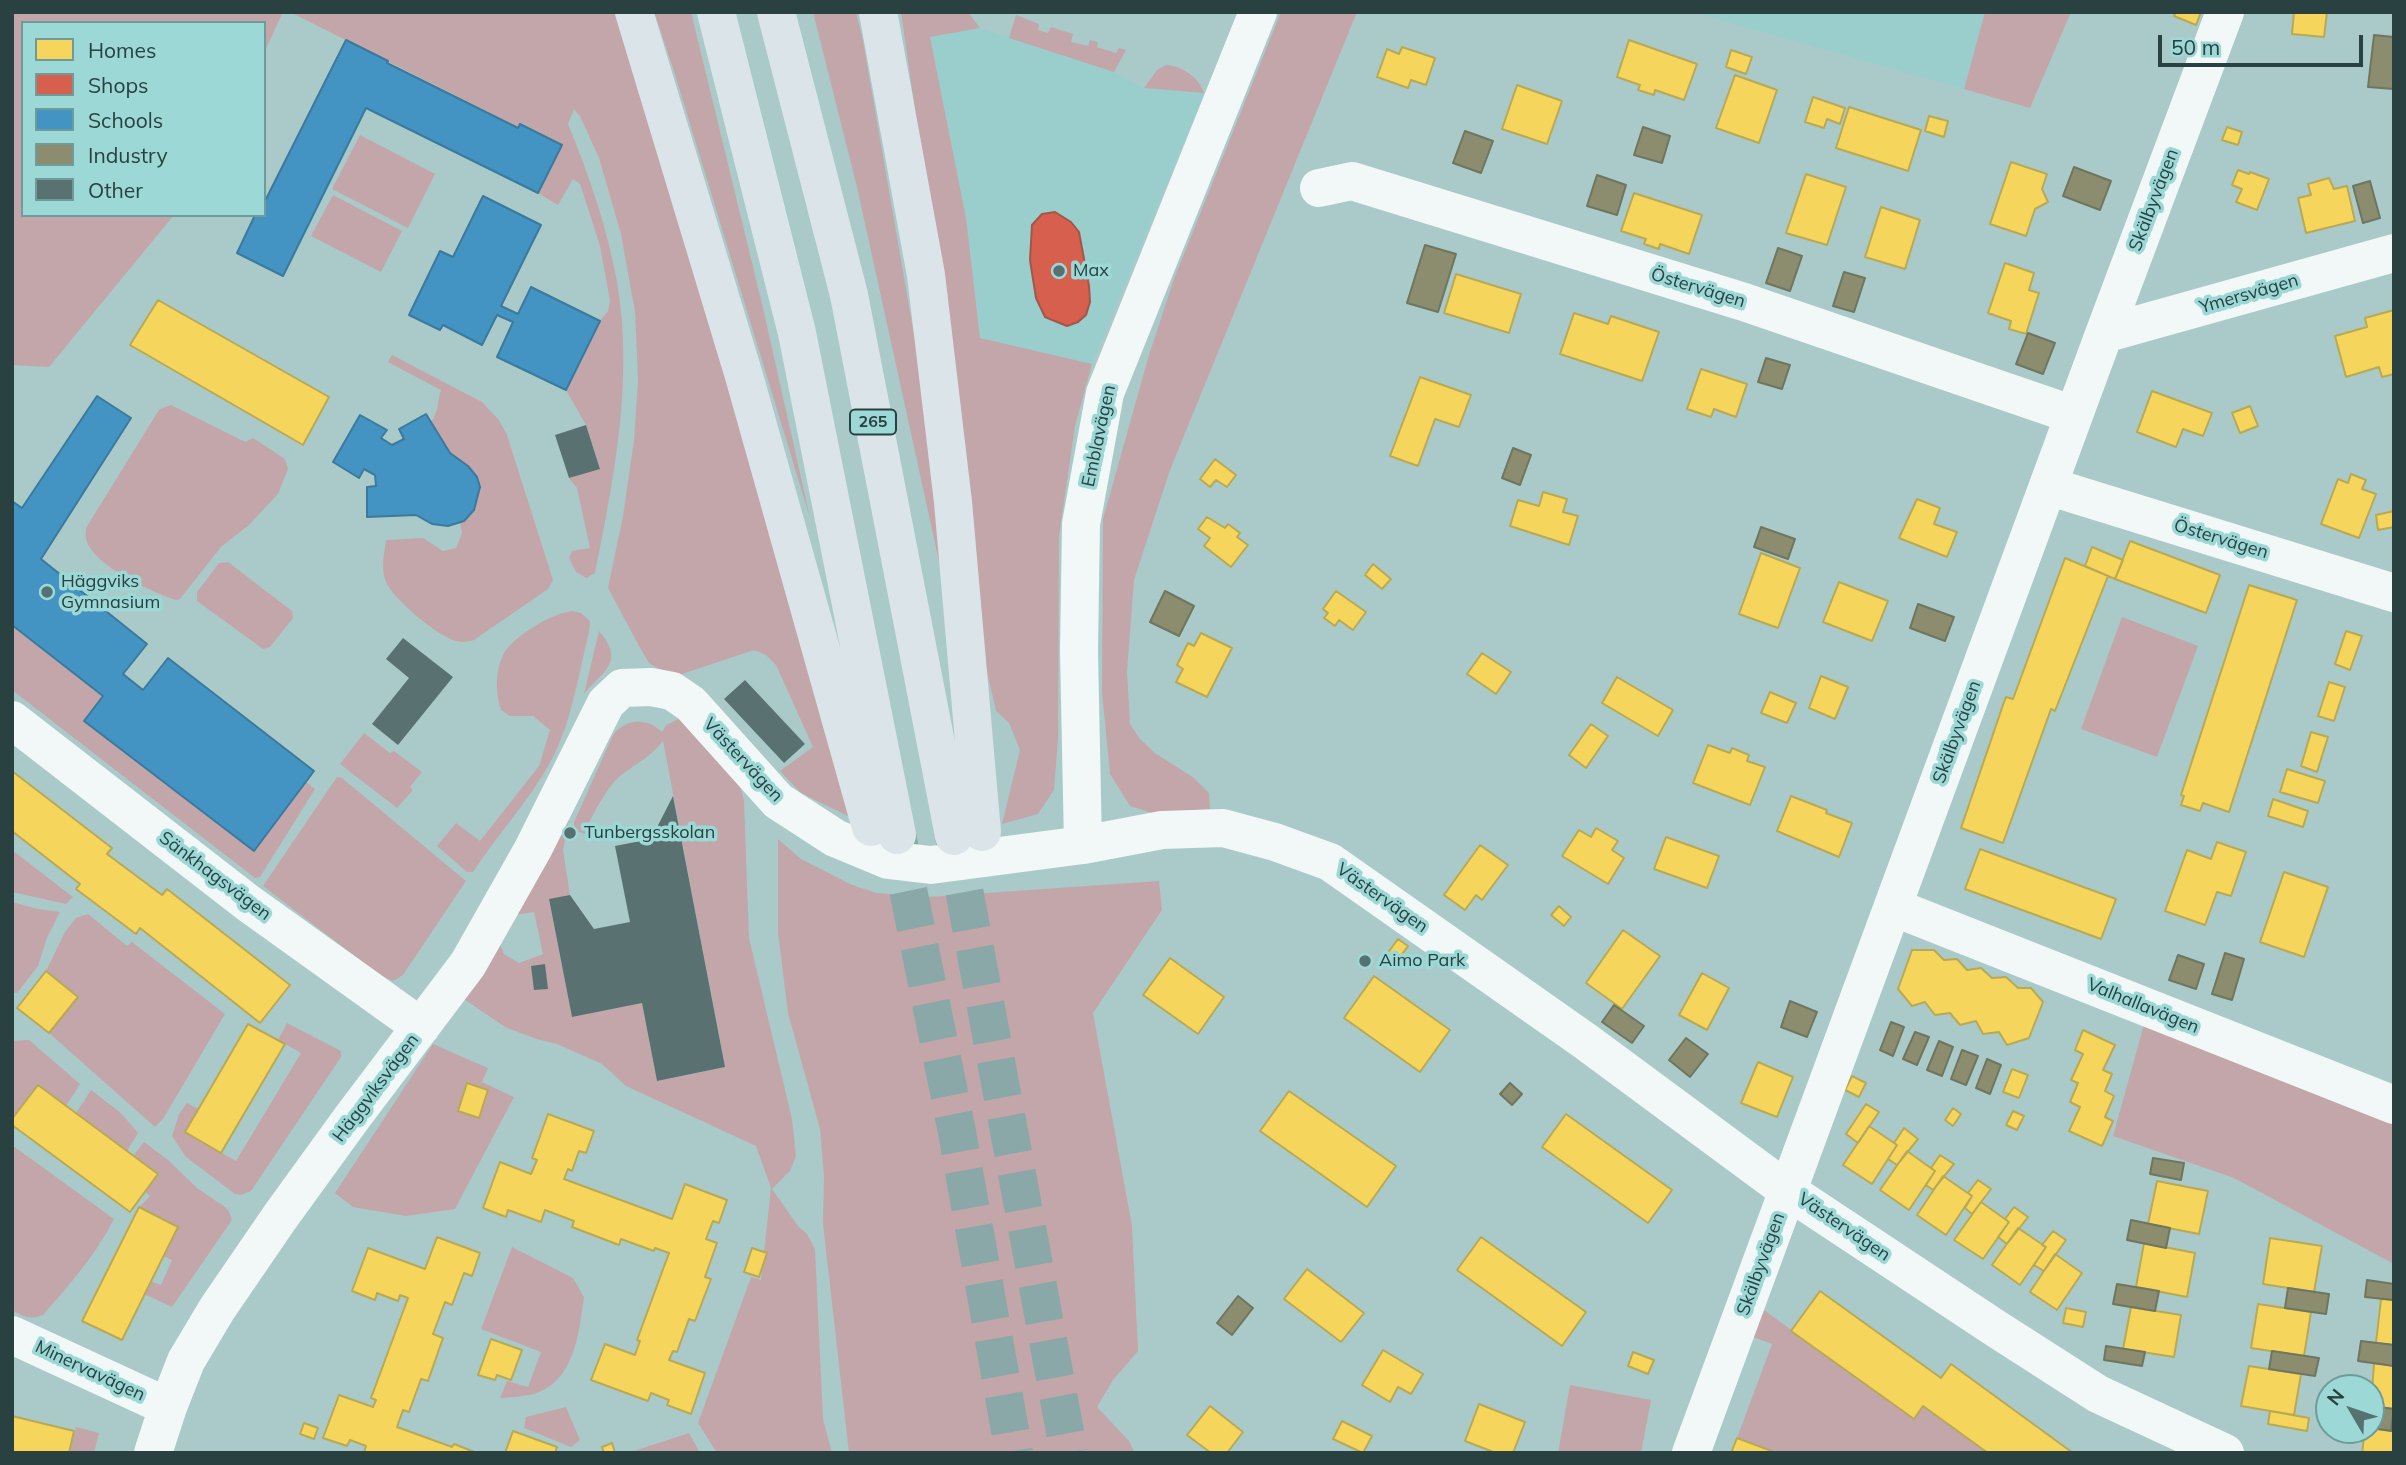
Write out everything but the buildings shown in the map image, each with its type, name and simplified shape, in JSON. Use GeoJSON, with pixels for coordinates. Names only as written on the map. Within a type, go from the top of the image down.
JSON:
{"type":"FeatureCollection","features":[{"type":"Feature","properties":{"kind":"highway"},"geometry":{"type":"LineString","coordinates":[[634,12],[884,831],[797,333],[716,12]]}},
{"type":"Feature","properties":{"kind":"highway","name":"265"},"geometry":{"type":"LineString","coordinates":[[776,12],[849,295],[968,834],[953,502],[926,275],[878,12]]}},
{"type":"Feature","properties":{"kind":"street","name":"Emblavägen"},"geometry":{"type":"LineString","coordinates":[[1083,845],[1079,651],[1081,524],[1105,393],[1258,12]]}},
{"type":"Feature","properties":{"kind":"street","name":"Skälbyvägen"},"geometry":{"type":"LineString","coordinates":[[1691,1453],[2225,12]]}},
{"type":"Feature","properties":{"kind":"street","name":"Östervägen"},"geometry":{"type":"LineString","coordinates":[[1319,188],[1352,181],[1744,302],[2074,415]]}},
{"type":"Feature","properties":{"kind":"street","name":"Ymersvägen"},"geometry":{"type":"LineString","coordinates":[[2104,334],[2394,253]]}},
{"type":"Feature","properties":{"kind":"street","name":"Östervägen"},"geometry":{"type":"LineString","coordinates":[[2048,486],[2394,593]]}},
{"type":"Feature","properties":{"kind":"street","name":"Västervägen"},"geometry":{"type":"LineString","coordinates":[[596,720],[606,703],[622,688],[651,687],[672,691],[691,704],[778,801],[835,838],[888,860],[932,865],[1083,845],[1162,830],[1223,828],[1275,842],[1330,862],[1585,1041],[1788,1191],[2098,1394],[2225,1453]]}},
{"type":"Feature","properties":{"kind":"street","name":"Sänkhagsvägen"},"geometry":{"type":"LineString","coordinates":[[12,720],[248,903],[421,1027]]}},
{"type":"Feature","properties":{"kind":"street","name":"Häggviksvägen"},"geometry":{"type":"LineString","coordinates":[[153,1453],[186,1362],[280,1217],[468,964],[533,849],[596,720]]}},
{"type":"Feature","properties":{"kind":"street","name":"Valhallavägen"},"geometry":{"type":"LineString","coordinates":[[1893,907],[2394,1105]]}},
{"type":"Feature","properties":{"kind":"street","name":"Minervavägen"},"geometry":{"type":"LineString","coordinates":[[12,1335],[168,1407]]}},
{"type":"Feature","properties":{"kind":"shaded area"},"geometry":{"type":"Polygon","coordinates":[[[12,12],[283,12],[266,49],[266,21],[21,21],[21,217],[172,217],[49,367],[12,365],[12,12]]]}},
{"type":"Feature","properties":{"kind":"shaded area"},"geometry":{"type":"Polygon","coordinates":[[[290,12],[620,12],[854,819],[801,793],[780,771],[813,747],[776,665],[766,655],[754,650],[679,675],[657,668],[649,663],[608,588],[623,516],[634,440],[638,380],[635,312],[621,234],[599,158],[580,116],[574,109],[568,124],[608,241],[622,318],[623,355],[623,392],[615,465],[595,573],[586,578],[576,572],[569,558],[572,551],[590,548],[577,488],[569,478],[600,468],[586,425],[566,390],[600,321],[608,311],[610,301],[600,246],[580,184],[573,179],[558,205],[538,193],[562,144],[521,123],[518,127],[290,12]]]}},
{"type":"Feature","properties":{"kind":"shaded area"},"geometry":{"type":"Polygon","coordinates":[[[654,12],[691,12],[763,308],[810,518],[674,71],[654,12]]]}},
{"type":"Feature","properties":{"kind":"shaded area"},"geometry":{"type":"Polygon","coordinates":[[[813,12],[856,12],[863,41],[918,358],[944,584],[857,187],[813,12]]]}},
{"type":"Feature","properties":{"kind":"shaded area"},"geometry":{"type":"Polygon","coordinates":[[[901,12],[968,12],[980,28],[930,37],[966,218],[980,338],[1092,364],[1075,426],[1059,536],[1058,739],[1054,790],[1038,814],[1002,824],[1020,750],[1009,723],[996,711],[977,628],[951,362],[901,12]]]}},
{"type":"Feature","properties":{"kind":"shaded area"},"geometry":{"type":"Polygon","coordinates":[[[1281,12],[1357,12],[1170,470],[1134,580],[1127,672],[1130,724],[1140,739],[1155,753],[1194,778],[1209,793],[1210,809],[1152,813],[1130,806],[1110,774],[1102,692],[1103,519],[1149,355],[1174,279],[1281,12]]]}},
{"type":"Feature","properties":{"kind":"shaded area"},"geometry":{"type":"Polygon","coordinates":[[[1692,12],[1985,12],[1964,89],[1692,12]]]}},
{"type":"Feature","properties":{"kind":"shaded area"},"geometry":{"type":"Polygon","coordinates":[[[1985,12],[2071,12],[2030,108],[1964,89],[1985,12]]]}},
{"type":"Feature","properties":{"kind":"shaded area"},"geometry":{"type":"Polygon","coordinates":[[[1016,15],[1039,24],[1038,30],[1048,33],[1051,27],[1073,34],[1071,42],[1088,46],[1090,40],[1098,42],[1097,47],[1116,53],[1119,48],[1126,50],[1114,72],[1009,38],[1016,15]]]}},
{"type":"Feature","properties":{"kind":"shaded area"},"geometry":{"type":"Polygon","coordinates":[[[980,28],[1114,72],[1144,88],[1204,93],[1092,364],[980,338],[966,218],[930,37],[980,28]]]}},
{"type":"Feature","properties":{"kind":"shaded area"},"geometry":{"type":"Polygon","coordinates":[[[1166,65],[1189,73],[1204,93],[1144,88],[1157,70],[1166,65]]]}},
{"type":"Feature","properties":{"kind":"shaded area"},"geometry":{"type":"Polygon","coordinates":[[[360,135],[435,174],[408,228],[332,189],[360,135]]]}},
{"type":"Feature","properties":{"kind":"shaded area"},"geometry":{"type":"Polygon","coordinates":[[[333,195],[402,231],[381,272],[311,236],[333,195]]]}},
{"type":"Feature","properties":{"kind":"shaded area"},"geometry":{"type":"Polygon","coordinates":[[[392,355],[482,402],[499,420],[507,435],[553,580],[548,589],[474,640],[456,641],[436,631],[398,599],[385,579],[383,562],[386,540],[423,538],[443,551],[456,548],[462,533],[460,523],[474,510],[479,488],[475,474],[448,450],[431,422],[437,410],[441,390],[388,362],[392,355]]]}},
{"type":"Feature","properties":{"kind":"shaded area"},"geometry":{"type":"Polygon","coordinates":[[[171,405],[245,442],[253,438],[285,459],[288,469],[278,494],[248,526],[221,547],[180,599],[176,600],[111,568],[91,549],[86,539],[86,528],[157,413],[171,405]]]}},
{"type":"Feature","properties":{"kind":"shaded area"},"geometry":{"type":"Polygon","coordinates":[[[228,562],[292,611],[293,618],[270,647],[263,649],[197,601],[197,592],[219,563],[228,562]]]}},
{"type":"Feature","properties":{"kind":"shaded area"},"geometry":{"type":"Polygon","coordinates":[[[572,611],[581,613],[590,621],[589,632],[574,698],[558,747],[523,804],[473,872],[467,872],[437,846],[456,823],[480,841],[539,766],[550,730],[533,716],[510,716],[501,710],[497,682],[503,655],[533,627],[554,616],[572,611]]]}},
{"type":"Feature","properties":{"kind":"shaded area"},"geometry":{"type":"Polygon","coordinates":[[[2122,617],[2198,646],[2157,757],[2081,729],[2122,617]]]}},
{"type":"Feature","properties":{"kind":"shaded area"},"geometry":{"type":"Polygon","coordinates":[[[12,625],[103,696],[84,721],[254,851],[306,782],[315,789],[260,877],[255,878],[12,690],[12,625]]]}},
{"type":"Feature","properties":{"kind":"shaded area"},"geometry":{"type":"Polygon","coordinates":[[[599,631],[611,651],[611,658],[609,666],[584,694],[599,631]]]}},
{"type":"Feature","properties":{"kind":"shaded area"},"geometry":{"type":"Polygon","coordinates":[[[683,717],[735,769],[744,800],[749,938],[792,1119],[796,1156],[790,1171],[772,1189],[798,1226],[807,1234],[815,1249],[823,1419],[832,1453],[717,1453],[698,1423],[751,1277],[761,1280],[771,1188],[756,1146],[626,1086],[602,1064],[557,1044],[505,1027],[464,999],[497,937],[504,954],[519,963],[543,954],[534,912],[493,918],[572,804],[563,850],[570,895],[549,900],[572,1017],[642,1003],[657,1081],[725,1067],[663,741],[615,781],[590,820],[585,834],[574,830],[574,822],[613,735],[623,726],[636,722],[649,723],[662,732],[666,725],[683,717]]]}},
{"type":"Feature","properties":{"kind":"shaded area"},"geometry":{"type":"Polygon","coordinates":[[[364,733],[422,772],[410,787],[413,790],[397,808],[340,764],[364,733]]]}},
{"type":"Feature","properties":{"kind":"shaded area"},"geometry":{"type":"Polygon","coordinates":[[[337,777],[342,778],[466,881],[403,975],[393,981],[381,976],[263,886],[337,777]]]}},
{"type":"Feature","properties":{"kind":"shaded area"},"geometry":{"type":"Polygon","coordinates":[[[778,839],[801,859],[852,885],[877,893],[928,897],[1159,881],[1162,910],[1093,1013],[1132,1226],[1138,1351],[1113,1380],[1097,1407],[1129,1441],[1135,1453],[849,1453],[823,1224],[824,1177],[820,1129],[788,1013],[778,933],[778,839]]]}},
{"type":"Feature","properties":{"kind":"shaded area"},"geometry":{"type":"Polygon","coordinates":[[[12,850],[73,897],[66,904],[12,892],[12,850]]]}},
{"type":"Feature","properties":{"kind":"shaded area"},"geometry":{"type":"Polygon","coordinates":[[[12,902],[60,912],[47,938],[38,966],[17,993],[12,992],[12,902]]]}},
{"type":"Feature","properties":{"kind":"shaded area"},"geometry":{"type":"Polygon","coordinates":[[[88,914],[127,946],[132,942],[225,1014],[163,1119],[155,1127],[49,1033],[78,997],[46,971],[65,932],[76,918],[88,914]]]}},
{"type":"Feature","properties":{"kind":"shaded area"},"geometry":{"type":"Polygon","coordinates":[[[2145,1021],[2394,1118],[2394,1264],[2234,1178],[2113,1136],[2145,1021]]]}},
{"type":"Feature","properties":{"kind":"shaded area"},"geometry":{"type":"Polygon","coordinates":[[[287,1023],[341,1051],[341,1057],[251,1191],[235,1194],[186,1157],[172,1136],[179,1114],[187,1103],[199,1109],[185,1132],[236,1161],[301,1053],[278,1040],[287,1023]]]}},
{"type":"Feature","properties":{"kind":"shaded area"},"geometry":{"type":"Polygon","coordinates":[[[29,1040],[80,1084],[66,1106],[38,1085],[15,1116],[12,1114],[12,1041],[29,1040]]]}},
{"type":"Feature","properties":{"kind":"shaded area"},"geometry":{"type":"Polygon","coordinates":[[[433,1044],[488,1068],[482,1082],[514,1097],[455,1209],[406,1216],[353,1207],[335,1193],[433,1044]]]}},
{"type":"Feature","properties":{"kind":"shaded area"},"geometry":{"type":"Polygon","coordinates":[[[91,1090],[121,1113],[138,1133],[127,1151],[76,1113],[91,1090]]]}},
{"type":"Feature","properties":{"kind":"shaded area"},"geometry":{"type":"Polygon","coordinates":[[[144,1142],[168,1160],[197,1188],[225,1207],[232,1220],[172,1307],[144,1294],[151,1281],[161,1285],[172,1260],[163,1256],[178,1227],[139,1207],[150,1196],[145,1192],[158,1174],[133,1156],[144,1142]]]}},
{"type":"Feature","properties":{"kind":"shaded area"},"geometry":{"type":"Polygon","coordinates":[[[12,1145],[114,1219],[99,1245],[72,1281],[43,1315],[34,1317],[12,1310],[12,1145]]]}},
{"type":"Feature","properties":{"kind":"shaded area"},"geometry":{"type":"Polygon","coordinates":[[[512,1247],[573,1278],[584,1297],[574,1351],[561,1375],[539,1392],[500,1398],[507,1381],[528,1387],[541,1352],[481,1329],[512,1247]]]}},
{"type":"Feature","properties":{"kind":"shaded area"},"geometry":{"type":"Polygon","coordinates":[[[1764,1310],[1913,1419],[1923,1406],[1988,1453],[1777,1453],[1737,1438],[1772,1344],[1753,1337],[1764,1310]]]}},
{"type":"Feature","properties":{"kind":"shaded area"},"geometry":{"type":"Polygon","coordinates":[[[1570,1385],[1651,1400],[1641,1453],[1558,1453],[1570,1385]]]}},
{"type":"Feature","properties":{"kind":"shaded area"},"geometry":{"type":"Polygon","coordinates":[[[566,1407],[580,1440],[571,1447],[524,1428],[526,1417],[566,1407]]]}},
{"type":"Feature","properties":{"kind":"shaded area"},"geometry":{"type":"Polygon","coordinates":[[[76,1427],[99,1433],[94,1453],[69,1453],[76,1427]]]}},
{"type":"Feature","properties":{"kind":"shaded area"},"geometry":{"type":"Polygon","coordinates":[[[689,1433],[700,1453],[628,1453],[689,1433]]]}},
{"type":"Feature","properties":{"kind":"tunnel"},"geometry":{"type":"LineString","coordinates":[[897,835],[957,1132],[1014,1453]]}},
{"type":"Feature","properties":{"kind":"tunnel"},"geometry":{"type":"LineString","coordinates":[[954,836],[1069,1453]]}},
{"type":"Feature","properties":{"kind":"place","name":"Max"},"geometry":{"type":"Point","coordinates":[1059,271]}},
{"type":"Feature","properties":{"kind":"place","name":"Häggviks Gymnasium"},"geometry":{"type":"Point","coordinates":[47,592]}},
{"type":"Feature","properties":{"kind":"place","name":"Tunbergsskolan"},"geometry":{"type":"Point","coordinates":[570,833]}},
{"type":"Feature","properties":{"kind":"place","name":"Aimo Park"},"geometry":{"type":"Point","coordinates":[1365,961]}}]}
